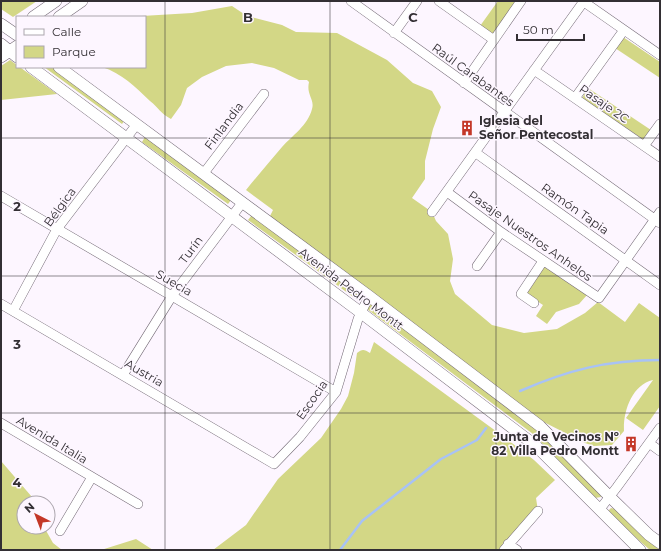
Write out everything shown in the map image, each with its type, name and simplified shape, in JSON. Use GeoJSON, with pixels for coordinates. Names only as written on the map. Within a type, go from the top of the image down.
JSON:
{"type":"FeatureCollection","features":[{"type":"Feature","properties":{"kind":"main road"},"geometry":{"type":"LineString","coordinates":[[34,16],[56,1]]}},
{"type":"Feature","properties":{"kind":"main road"},"geometry":{"type":"LineString","coordinates":[[60,16],[82,1]]}},
{"type":"Feature","properties":{"kind":"main road"},"geometry":{"type":"LineString","coordinates":[[1,24],[15,32]]}},
{"type":"Feature","properties":{"kind":"main road"},"geometry":{"type":"LineString","coordinates":[[1,39],[15,32]]}},
{"type":"Feature","properties":{"kind":"main road","name":"Avenida Pedro Montt"},"geometry":{"type":"LineString","coordinates":[[32,68],[360,312],[536,446],[639,550]]}},
{"type":"Feature","properties":{"kind":"main road","name":"Avenida Pedro Montt"},"geometry":{"type":"LineString","coordinates":[[61,68],[369,296],[540,426],[610,497],[649,535],[660,543]]}},
{"type":"Feature","properties":{"kind":"street"},"geometry":{"type":"LineString","coordinates":[[394,33],[417,1]]}},
{"type":"Feature","properties":{"kind":"street"},"geometry":{"type":"LineString","coordinates":[[439,1],[494,40]]}},
{"type":"Feature","properties":{"kind":"street"},"geometry":{"type":"LineString","coordinates":[[464,83],[521,1]]}},
{"type":"Feature","properties":{"kind":"street"},"geometry":{"type":"LineString","coordinates":[[432,212],[476,153],[584,1],[660,55]]}},
{"type":"Feature","properties":{"kind":"street","name":"Raúl Carabantes"},"geometry":{"type":"LineString","coordinates":[[357,3],[394,33],[504,112],[658,218]]}},
{"type":"Feature","properties":{"kind":"street"},"geometry":{"type":"LineString","coordinates":[[575,98],[624,30]]}},
{"type":"Feature","properties":{"kind":"street","name":"Pasaje 2C"},"geometry":{"type":"LineString","coordinates":[[534,70],[660,157]]}},
{"type":"Feature","properties":{"kind":"street","name":"Finlandia"},"geometry":{"type":"LineString","coordinates":[[204,173],[264,94]]}},
{"type":"Feature","properties":{"kind":"street","name":"Bélgica"},"geometry":{"type":"LineString","coordinates":[[13,311],[57,229],[137,124]]}},
{"type":"Feature","properties":{"kind":"street"},"geometry":{"type":"LineString","coordinates":[[644,146],[660,124]]}},
{"type":"Feature","properties":{"kind":"street","name":"Ramón Tapia"},"geometry":{"type":"LineString","coordinates":[[476,153],[660,285]]}},
{"type":"Feature","properties":{"kind":"street","name":"Pasaje Nuestros Anhelos"},"geometry":{"type":"LineString","coordinates":[[447,192],[501,232],[599,298],[626,261]]}},
{"type":"Feature","properties":{"kind":"street","name":"Suecia"},"geometry":{"type":"LineString","coordinates":[[1,196],[336,392]]}},
{"type":"Feature","properties":{"kind":"street","name":"Turín"},"geometry":{"type":"LineString","coordinates":[[123,375],[172,296],[242,203]]}},
{"type":"Feature","properties":{"kind":"street"},"geometry":{"type":"LineString","coordinates":[[626,261],[658,218]]}},
{"type":"Feature","properties":{"kind":"street"},"geometry":{"type":"LineString","coordinates":[[477,266],[501,232]]}},
{"type":"Feature","properties":{"kind":"street"},"geometry":{"type":"LineString","coordinates":[[534,303],[520,294],[543,261]]}},
{"type":"Feature","properties":{"kind":"street","name":"Escocia"},"geometry":{"type":"LineString","coordinates":[[274,464],[300,437],[336,392],[360,312],[369,296]]}},
{"type":"Feature","properties":{"kind":"street","name":"Austria"},"geometry":{"type":"LineString","coordinates":[[1,304],[274,464]]}},
{"type":"Feature","properties":{"kind":"street","name":"Avenida Italia"},"geometry":{"type":"LineString","coordinates":[[1,423],[138,504]]}},
{"type":"Feature","properties":{"kind":"street"},"geometry":{"type":"LineString","coordinates":[[600,509],[660,428]]}},
{"type":"Feature","properties":{"kind":"street"},"geometry":{"type":"LineString","coordinates":[[649,443],[660,451]]}},
{"type":"Feature","properties":{"kind":"street","name":"Avenida Italia"},"geometry":{"type":"LineString","coordinates":[[60,531],[92,477]]}},
{"type":"Feature","properties":{"kind":"street"},"geometry":{"type":"LineString","coordinates":[[517,550],[506,547],[538,511]]}},
{"type":"Feature","properties":{"kind":"green space"},"geometry":{"type":"Polygon","coordinates":[[[1,1],[37,1],[13,17],[1,9],[1,1]]]}},
{"type":"Feature","properties":{"kind":"green space"},"geometry":{"type":"Polygon","coordinates":[[[498,1],[516,1],[492,35],[480,26],[498,1]]]}},
{"type":"Feature","properties":{"kind":"green space"},"geometry":{"type":"Polygon","coordinates":[[[232,6],[247,16],[282,25],[296,32],[337,33],[387,60],[413,83],[432,91],[441,107],[433,129],[425,161],[425,179],[412,198],[432,212],[436,221],[448,234],[453,259],[450,281],[455,294],[492,325],[524,333],[557,329],[585,313],[598,302],[625,322],[639,303],[660,318],[660,406],[643,430],[626,418],[653,380],[639,387],[634,393],[627,407],[624,431],[612,445],[594,446],[585,443],[526,413],[268,220],[273,210],[246,190],[282,147],[299,130],[310,115],[313,106],[308,86],[309,82],[307,80],[299,80],[274,68],[252,63],[226,66],[202,77],[187,88],[181,105],[171,119],[162,113],[128,81],[116,73],[104,68],[146,68],[146,16],[142,16],[192,13],[232,6]]]}},
{"type":"Feature","properties":{"kind":"green space"},"geometry":{"type":"Polygon","coordinates":[[[623,37],[660,62],[660,78],[615,48],[623,37]]]}},
{"type":"Feature","properties":{"kind":"green space"},"geometry":{"type":"Polygon","coordinates":[[[10,60],[16,64],[16,68],[21,68],[57,94],[1,100],[1,66],[10,60]]]}},
{"type":"Feature","properties":{"kind":"green space"},"geometry":{"type":"Polygon","coordinates":[[[45,68],[55,68],[125,120],[122,124],[45,68]]]}},
{"type":"Feature","properties":{"kind":"green space"},"geometry":{"type":"Polygon","coordinates":[[[588,88],[651,130],[644,140],[582,98],[588,88]]]}},
{"type":"Feature","properties":{"kind":"green space"},"geometry":{"type":"Polygon","coordinates":[[[145,137],[231,200],[228,204],[142,142],[145,137]]]}},
{"type":"Feature","properties":{"kind":"green space"},"geometry":{"type":"Polygon","coordinates":[[[252,215],[362,296],[360,302],[248,220],[252,215]]]}},
{"type":"Feature","properties":{"kind":"green space"},"geometry":{"type":"Polygon","coordinates":[[[543,266],[587,295],[579,304],[556,312],[547,324],[536,316],[543,305],[526,294],[543,266]]]}},
{"type":"Feature","properties":{"kind":"green space"},"geometry":{"type":"Polygon","coordinates":[[[369,302],[550,440],[600,494],[601,497],[595,498],[533,434],[367,309],[369,302]]]}},
{"type":"Feature","properties":{"kind":"green space"},"geometry":{"type":"Polygon","coordinates":[[[374,342],[504,437],[534,460],[555,480],[536,498],[538,511],[504,550],[213,550],[246,525],[278,479],[321,438],[348,396],[357,353],[363,350],[370,353],[374,342]]]}},
{"type":"Feature","properties":{"kind":"green space"},"geometry":{"type":"Polygon","coordinates":[[[1,461],[30,495],[16,495],[16,535],[48,535],[53,543],[62,550],[1,550],[1,461]]]}},
{"type":"Feature","properties":{"kind":"green space"},"geometry":{"type":"Polygon","coordinates":[[[611,508],[615,509],[646,539],[660,550],[650,550],[610,515],[609,510],[611,508]]]}},
{"type":"Feature","properties":{"kind":"green space"},"geometry":{"type":"Polygon","coordinates":[[[136,539],[153,550],[101,550],[136,539]]]}},
{"type":"Feature","properties":{"kind":"waterway"},"geometry":{"type":"LineString","coordinates":[[520,391],[555,377],[605,364],[641,360],[660,360]]}},
{"type":"Feature","properties":{"kind":"waterway"},"geometry":{"type":"LineString","coordinates":[[340,550],[362,521],[441,459],[477,440],[486,428]]}},
{"type":"Feature","properties":{"kind":"place","name":"Iglesia del Señor Pentecostal"},"geometry":{"type":"Point","coordinates":[467,128]}},
{"type":"Feature","properties":{"kind":"place","name":"Junta de Vecinos Nº 82 Villa Pedro Montt"},"geometry":{"type":"Point","coordinates":[631,444]}}]}
